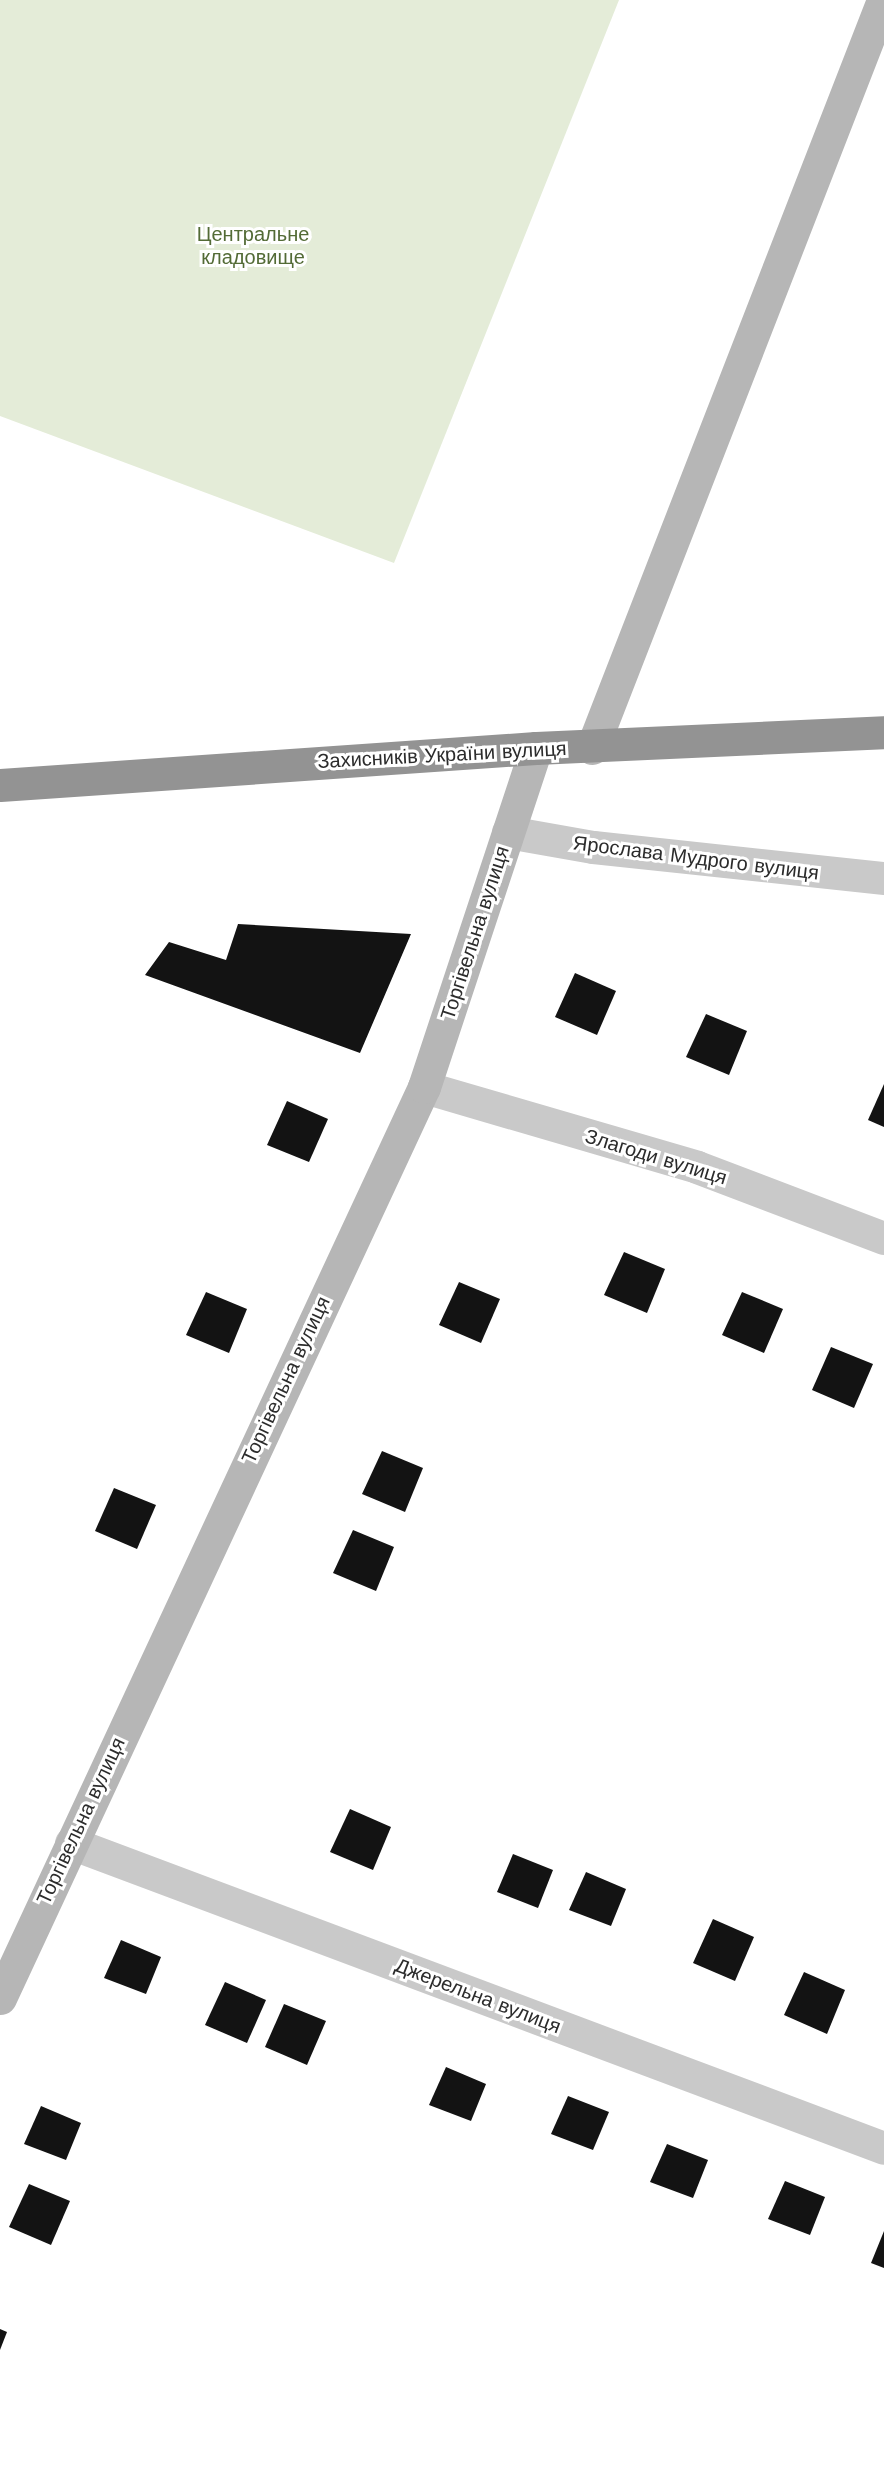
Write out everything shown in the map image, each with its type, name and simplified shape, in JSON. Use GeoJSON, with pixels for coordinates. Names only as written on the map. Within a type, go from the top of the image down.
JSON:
{"type":"FeatureCollection","features":[{"type":"Feature","properties":{"kind":"highway","name":"Захисників України вулиця"},"geometry":{"type":"LineString","coordinates":[[0,785],[536,748],[592,748],[884,732]]}},
{"type":"Feature","properties":{"kind":"street"},"geometry":{"type":"LineString","coordinates":[[592,748],[883,0]]}},
{"type":"Feature","properties":{"kind":"street","name":"Торгівельна вулиця"},"geometry":{"type":"LineString","coordinates":[[0,1998],[424,1087],[536,748]]}},
{"type":"Feature","properties":{"kind":"street","name":"Ярослава Мудрого вулиця"},"geometry":{"type":"LineString","coordinates":[[508,832],[592,847],[884,878]]}},
{"type":"Feature","properties":{"kind":"street","name":"Злагоди вулиця"},"geometry":{"type":"LineString","coordinates":[[424,1087],[697,1167],[884,1238]]}},
{"type":"Feature","properties":{"kind":"street","name":"Джерельна вулиця"},"geometry":{"type":"LineString","coordinates":[[71,1843],[884,2148]]}},
{"type":"Feature","properties":{"kind":"green space","name":"Центральне кладовище"},"geometry":{"type":"Polygon","coordinates":[[[0,0],[619,0],[394,563],[0,416],[0,0]]]}},
{"type":"Feature","properties":{"kind":"building"},"geometry":{"type":"Polygon","coordinates":[[[238,924],[411,934],[360,1053],[145,975],[169,942],[226,960],[238,924]]]}},
{"type":"Feature","properties":{"kind":"building"},"geometry":{"type":"Polygon","coordinates":[[[575,973],[616,991],[597,1035],[555,1017],[575,973]]]}},
{"type":"Feature","properties":{"kind":"building"},"geometry":{"type":"Polygon","coordinates":[[[706,1014],[747,1031],[729,1075],[686,1057],[706,1014]]]}},
{"type":"Feature","properties":{"kind":"building"},"geometry":{"type":"Polygon","coordinates":[[[884,1084],[884,1127],[868,1120],[884,1084]]]}},
{"type":"Feature","properties":{"kind":"building"},"geometry":{"type":"Polygon","coordinates":[[[287,1101],[328,1119],[309,1162],[267,1145],[287,1101]]]}},
{"type":"Feature","properties":{"kind":"building"},"geometry":{"type":"Polygon","coordinates":[[[624,1252],[665,1269],[647,1313],[604,1295],[624,1252]]]}},
{"type":"Feature","properties":{"kind":"building"},"geometry":{"type":"Polygon","coordinates":[[[459,1282],[500,1299],[481,1343],[439,1325],[459,1282]]]}},
{"type":"Feature","properties":{"kind":"building"},"geometry":{"type":"Polygon","coordinates":[[[206,1292],[247,1309],[229,1353],[186,1335],[206,1292]]]}},
{"type":"Feature","properties":{"kind":"building"},"geometry":{"type":"Polygon","coordinates":[[[742,1292],[783,1309],[764,1353],[722,1335],[742,1292]]]}},
{"type":"Feature","properties":{"kind":"building"},"geometry":{"type":"Polygon","coordinates":[[[831,1347],[873,1364],[854,1408],[812,1390],[831,1347]]]}},
{"type":"Feature","properties":{"kind":"building"},"geometry":{"type":"Polygon","coordinates":[[[382,1451],[423,1468],[405,1512],[362,1494],[382,1451]]]}},
{"type":"Feature","properties":{"kind":"building"},"geometry":{"type":"Polygon","coordinates":[[[114,1488],[156,1505],[137,1549],[95,1531],[114,1488]]]}},
{"type":"Feature","properties":{"kind":"building"},"geometry":{"type":"Polygon","coordinates":[[[353,1530],[394,1547],[376,1591],[333,1573],[353,1530]]]}},
{"type":"Feature","properties":{"kind":"building"},"geometry":{"type":"Polygon","coordinates":[[[350,1809],[391,1827],[373,1870],[330,1852],[350,1809]]]}},
{"type":"Feature","properties":{"kind":"building"},"geometry":{"type":"Polygon","coordinates":[[[513,1854],[553,1870],[538,1908],[497,1892],[513,1854]]]}},
{"type":"Feature","properties":{"kind":"building"},"geometry":{"type":"Polygon","coordinates":[[[586,1872],[626,1889],[611,1926],[569,1910],[586,1872]]]}},
{"type":"Feature","properties":{"kind":"building"},"geometry":{"type":"Polygon","coordinates":[[[713,1919],[754,1937],[735,1981],[693,1963],[713,1919]]]}},
{"type":"Feature","properties":{"kind":"building"},"geometry":{"type":"Polygon","coordinates":[[[121,1940],[161,1957],[146,1994],[104,1978],[121,1940]]]}},
{"type":"Feature","properties":{"kind":"building"},"geometry":{"type":"Polygon","coordinates":[[[804,1972],[845,1990],[827,2034],[784,2015],[804,1972]]]}},
{"type":"Feature","properties":{"kind":"building"},"geometry":{"type":"Polygon","coordinates":[[[225,1982],[266,2000],[247,2043],[205,2025],[225,1982]]]}},
{"type":"Feature","properties":{"kind":"building"},"geometry":{"type":"Polygon","coordinates":[[[284,2004],[326,2021],[307,2065],[265,2047],[284,2004]]]}},
{"type":"Feature","properties":{"kind":"building"},"geometry":{"type":"Polygon","coordinates":[[[446,2067],[486,2084],[471,2121],[429,2105],[446,2067]]]}},
{"type":"Feature","properties":{"kind":"building"},"geometry":{"type":"Polygon","coordinates":[[[568,2096],[609,2112],[593,2150],[551,2134],[568,2096]]]}},
{"type":"Feature","properties":{"kind":"building"},"geometry":{"type":"Polygon","coordinates":[[[41,2106],[81,2123],[66,2160],[24,2144],[41,2106]]]}},
{"type":"Feature","properties":{"kind":"building"},"geometry":{"type":"Polygon","coordinates":[[[667,2144],[708,2160],[693,2198],[650,2182],[667,2144]]]}},
{"type":"Feature","properties":{"kind":"building"},"geometry":{"type":"Polygon","coordinates":[[[785,2181],[825,2197],[810,2235],[768,2219],[785,2181]]]}},
{"type":"Feature","properties":{"kind":"building"},"geometry":{"type":"Polygon","coordinates":[[[29,2184],[70,2201],[51,2245],[9,2227],[29,2184]]]}},
{"type":"Feature","properties":{"kind":"building"},"geometry":{"type":"Polygon","coordinates":[[[884,2231],[884,2268],[871,2263],[884,2231]]]}},
{"type":"Feature","properties":{"kind":"building"},"geometry":{"type":"Polygon","coordinates":[[[0,2329],[7,2332],[0,2350],[0,2329]]]}}]}
